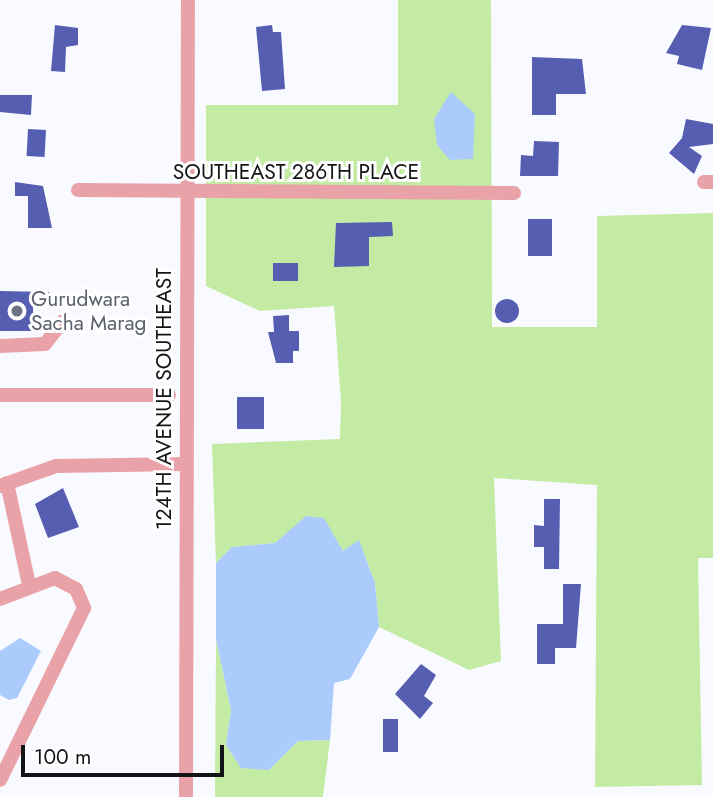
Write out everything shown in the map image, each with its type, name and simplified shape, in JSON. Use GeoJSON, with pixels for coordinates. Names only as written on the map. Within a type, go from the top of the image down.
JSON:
{"type":"FeatureCollection","features":[{"type":"Feature","properties":{"kind":"street","name":"124TH AVENUE SOUTHEAST"},"geometry":{"type":"LineString","coordinates":[[186,797],[185,193],[188,0]]}},
{"type":"Feature","properties":{"kind":"street","name":"SOUTHEAST 286TH PLACE"},"geometry":{"type":"LineString","coordinates":[[78,190],[185,193],[514,193]]}},
{"type":"Feature","properties":{"kind":"street"},"geometry":{"type":"LineString","coordinates":[[0,346],[52,341],[63,321]]}},
{"type":"Feature","properties":{"kind":"street"},"geometry":{"type":"LineString","coordinates":[[0,395],[169,396]]}},
{"type":"Feature","properties":{"kind":"street"},"geometry":{"type":"LineString","coordinates":[[29,585],[4,485],[55,466],[186,464]]}},
{"type":"Feature","properties":{"kind":"street"},"geometry":{"type":"LineString","coordinates":[[0,599],[46,577],[69,583],[85,608],[83,623],[0,780]]}},
{"type":"Feature","properties":{"kind":"green space"},"geometry":{"type":"Polygon","coordinates":[[[398,0],[491,0],[492,327],[597,327],[597,216],[713,213],[713,558],[698,558],[702,785],[595,787],[597,485],[494,478],[501,661],[469,670],[379,627],[375,583],[359,541],[343,551],[306,517],[275,543],[232,547],[216,563],[212,444],[340,439],[341,402],[334,306],[260,311],[206,286],[206,105],[398,105],[398,0]]]}},
{"type":"Feature","properties":{"kind":"green space"},"geometry":{"type":"Polygon","coordinates":[[[216,639],[231,710],[226,745],[269,770],[298,741],[330,740],[323,797],[215,797],[216,639]]]}},
{"type":"Feature","properties":{"kind":"water"},"geometry":{"type":"Polygon","coordinates":[[[451,92],[475,114],[473,159],[450,160],[437,145],[434,119],[451,92]]]}},
{"type":"Feature","properties":{"kind":"water"},"geometry":{"type":"Polygon","coordinates":[[[306,516],[324,518],[343,551],[359,540],[375,583],[379,627],[350,679],[334,683],[330,740],[298,741],[269,770],[241,768],[226,745],[231,710],[216,639],[216,563],[232,547],[275,543],[306,516]]]}},
{"type":"Feature","properties":{"kind":"water"},"geometry":{"type":"Polygon","coordinates":[[[20,638],[41,651],[17,698],[9,700],[0,695],[0,651],[20,638]]]}},
{"type":"Feature","properties":{"kind":"building"},"geometry":{"type":"Polygon","coordinates":[[[55,25],[78,28],[78,45],[66,47],[65,72],[51,71],[55,25]]]}},
{"type":"Feature","properties":{"kind":"building"},"geometry":{"type":"Polygon","coordinates":[[[272,25],[273,32],[281,32],[285,89],[262,91],[256,27],[272,25]]]}},
{"type":"Feature","properties":{"kind":"building"},"geometry":{"type":"Polygon","coordinates":[[[682,25],[711,28],[702,70],[677,64],[679,56],[666,53],[682,25]]]}},
{"type":"Feature","properties":{"kind":"building"},"geometry":{"type":"Polygon","coordinates":[[[532,57],[582,59],[586,94],[556,94],[556,115],[532,115],[532,57]]]}},
{"type":"Feature","properties":{"kind":"building"},"geometry":{"type":"Polygon","coordinates":[[[0,95],[32,95],[31,115],[0,112],[0,95]]]}},
{"type":"Feature","properties":{"kind":"building"},"geometry":{"type":"Polygon","coordinates":[[[686,119],[713,124],[713,144],[689,147],[702,156],[694,174],[669,153],[682,138],[686,119]]]}},
{"type":"Feature","properties":{"kind":"building"},"geometry":{"type":"Polygon","coordinates":[[[28,129],[46,130],[45,157],[27,156],[28,129]]]}},
{"type":"Feature","properties":{"kind":"building"},"geometry":{"type":"Polygon","coordinates":[[[534,141],[559,142],[558,176],[520,176],[521,155],[533,156],[534,141]]]}},
{"type":"Feature","properties":{"kind":"building"},"geometry":{"type":"Polygon","coordinates":[[[15,182],[43,186],[52,228],[28,228],[28,196],[15,196],[15,182]]]}},
{"type":"Feature","properties":{"kind":"building"},"geometry":{"type":"Polygon","coordinates":[[[528,219],[552,219],[552,256],[528,256],[528,219]]]}},
{"type":"Feature","properties":{"kind":"building"},"geometry":{"type":"Polygon","coordinates":[[[392,222],[393,236],[369,237],[369,266],[334,267],[336,223],[392,222]]]}},
{"type":"Feature","properties":{"kind":"building"},"geometry":{"type":"Polygon","coordinates":[[[273,263],[298,263],[298,281],[273,281],[273,263]]]}},
{"type":"Feature","properties":{"kind":"building","name":"Gurudwara Sacha Marag"},"geometry":{"type":"Polygon","coordinates":[[[0,291],[49,292],[49,303],[33,304],[33,331],[0,331],[0,291]]]}},
{"type":"Feature","properties":{"kind":"building"},"geometry":{"type":"Polygon","coordinates":[[[507,299],[516,302],[519,311],[516,320],[507,323],[498,320],[495,311],[498,302],[507,299]]]}},
{"type":"Feature","properties":{"kind":"building"},"geometry":{"type":"Polygon","coordinates":[[[289,315],[289,331],[299,331],[299,351],[293,351],[293,363],[276,363],[268,332],[274,332],[273,316],[289,315]]]}},
{"type":"Feature","properties":{"kind":"building"},"geometry":{"type":"Polygon","coordinates":[[[237,397],[264,397],[264,429],[237,429],[237,397]]]}},
{"type":"Feature","properties":{"kind":"building"},"geometry":{"type":"Polygon","coordinates":[[[63,488],[79,527],[48,538],[35,504],[63,488]]]}},
{"type":"Feature","properties":{"kind":"building"},"geometry":{"type":"Polygon","coordinates":[[[544,499],[560,499],[559,569],[544,569],[544,547],[534,547],[534,525],[544,526],[544,499]]]}},
{"type":"Feature","properties":{"kind":"building"},"geometry":{"type":"Polygon","coordinates":[[[563,584],[581,584],[576,648],[555,648],[555,664],[537,664],[537,624],[563,624],[563,584]]]}},
{"type":"Feature","properties":{"kind":"building"},"geometry":{"type":"Polygon","coordinates":[[[421,664],[436,675],[424,696],[433,703],[420,719],[395,694],[421,664]]]}},
{"type":"Feature","properties":{"kind":"building"},"geometry":{"type":"Polygon","coordinates":[[[383,719],[398,719],[398,752],[383,752],[383,719]]]}},
{"type":"Feature","properties":{"kind":"place","name":"Gurudwara Sacha Marag"},"geometry":{"type":"Point","coordinates":[17,311]}}]}
